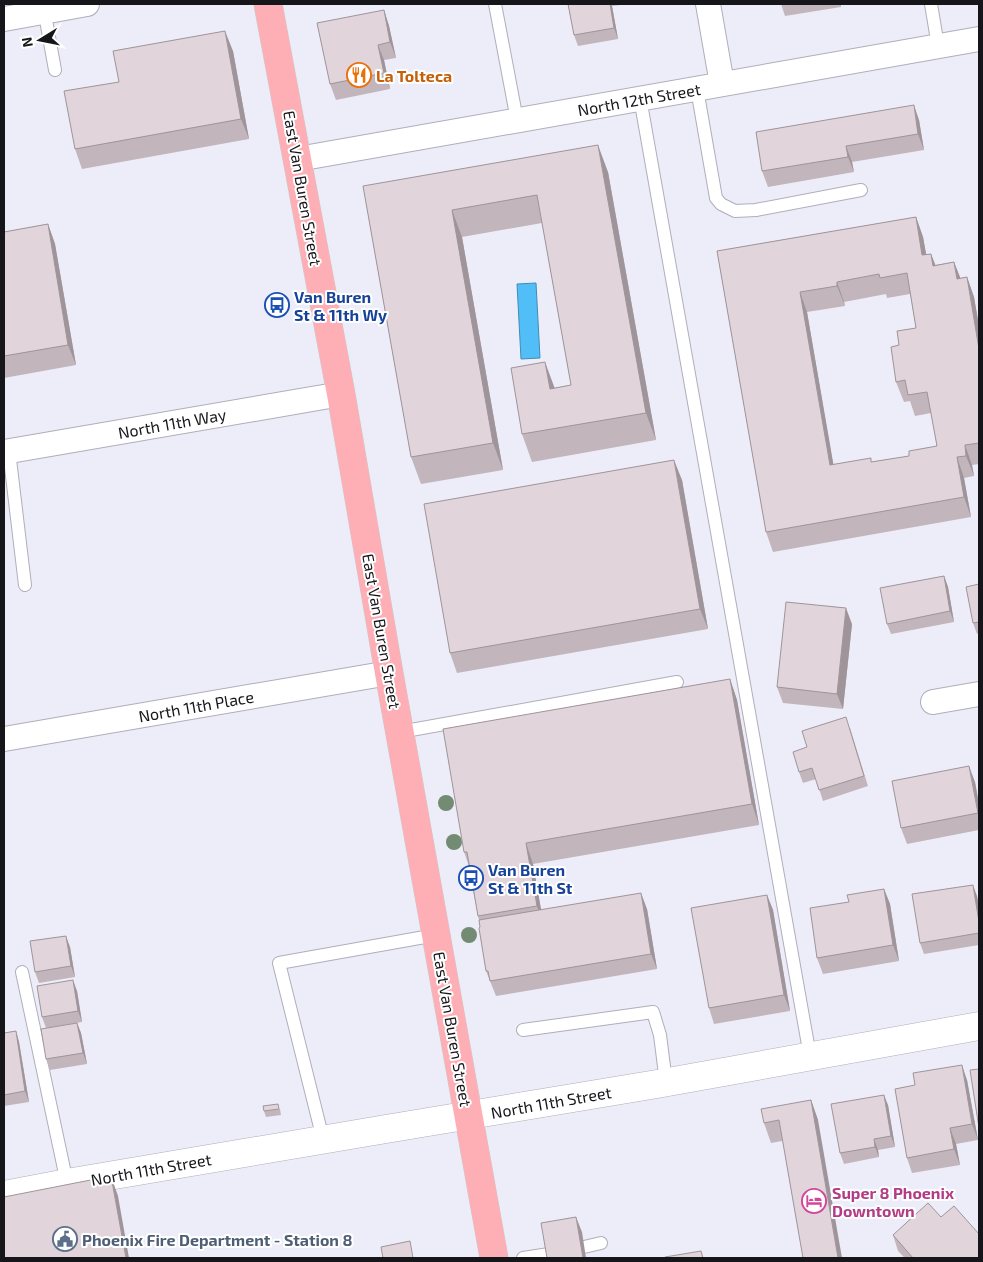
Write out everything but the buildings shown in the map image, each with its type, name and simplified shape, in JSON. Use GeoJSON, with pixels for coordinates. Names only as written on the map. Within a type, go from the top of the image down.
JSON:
{"type":"FeatureCollection","features":[{"type":"Feature","properties":{"kind":"main road","name":"East Van Buren Street"},"geometry":{"type":"LineString","coordinates":[[268,4],[341,394],[494,1258]]}},
{"type":"Feature","properties":{"kind":"street"},"geometry":{"type":"LineString","coordinates":[[4,19],[43,8],[87,4]]}},
{"type":"Feature","properties":{"kind":"street"},"geometry":{"type":"LineString","coordinates":[[708,4],[722,84]]}},
{"type":"Feature","properties":{"kind":"street","name":"North 12th Street"},"geometry":{"type":"LineString","coordinates":[[298,159],[979,39]]}},
{"type":"Feature","properties":{"kind":"street","name":"North 11th Way"},"geometry":{"type":"LineString","coordinates":[[6,452],[341,394]]}},
{"type":"Feature","properties":{"kind":"street","name":"North 11th Place"},"geometry":{"type":"LineString","coordinates":[[4,739],[389,673]]}},
{"type":"Feature","properties":{"kind":"street"},"geometry":{"type":"LineString","coordinates":[[933,702],[979,694]]}},
{"type":"Feature","properties":{"kind":"street","name":"North 11th Street"},"geometry":{"type":"LineString","coordinates":[[4,1195],[323,1139],[666,1082],[979,1026]]}},
{"type":"Feature","properties":{"kind":"lane"},"geometry":{"type":"LineString","coordinates":[[495,4],[517,120]]}},
{"type":"Feature","properties":{"kind":"lane"},"geometry":{"type":"LineString","coordinates":[[931,4],[938,46]]}},
{"type":"Feature","properties":{"kind":"lane"},"geometry":{"type":"LineString","coordinates":[[43,8],[54,70]]}},
{"type":"Feature","properties":{"kind":"lane"},"geometry":{"type":"LineString","coordinates":[[697,88],[716,198],[721,204],[735,211],[756,210],[861,190]]}},
{"type":"Feature","properties":{"kind":"lane"},"geometry":{"type":"LineString","coordinates":[[640,98],[810,1056]]}},
{"type":"Feature","properties":{"kind":"lane"},"geometry":{"type":"LineString","coordinates":[[6,452],[25,585]]}},
{"type":"Feature","properties":{"kind":"lane"},"geometry":{"type":"LineString","coordinates":[[400,732],[677,682]]}},
{"type":"Feature","properties":{"kind":"lane"},"geometry":{"type":"LineString","coordinates":[[323,1139],[279,963],[436,935]]}},
{"type":"Feature","properties":{"kind":"lane"},"geometry":{"type":"LineString","coordinates":[[22,972],[67,1183]]}},
{"type":"Feature","properties":{"kind":"lane"},"geometry":{"type":"LineString","coordinates":[[523,1030],[653,1012],[660,1035],[666,1082]]}},
{"type":"Feature","properties":{"kind":"lane"},"geometry":{"type":"LineString","coordinates":[[584,1247],[601,1243]]}},
{"type":"Feature","properties":{"kind":"lane"},"geometry":{"type":"LineString","coordinates":[[523,1258],[549,1254]]}},
{"type":"Feature","properties":{"kind":"water"},"geometry":{"type":"Polygon","coordinates":[[[536,283],[540,358],[521,359],[517,284],[536,283]]]}},
{"type":"Feature","properties":{"kind":"place","name":"La Tolteca"},"geometry":{"type":"Point","coordinates":[359,75]}},
{"type":"Feature","properties":{"kind":"place","name":"Van Buren St & 11th Wy"},"geometry":{"type":"Point","coordinates":[277,305]}},
{"type":"Feature","properties":{"kind":"place","name":"Van Buren St & 11th St"},"geometry":{"type":"Point","coordinates":[471,878]}},
{"type":"Feature","properties":{"kind":"place","name":"Super 8 Phoenix Downtown"},"geometry":{"type":"Point","coordinates":[814,1201]}},
{"type":"Feature","properties":{"kind":"place","name":"Phoenix Fire Department - Station 8"},"geometry":{"type":"Point","coordinates":[65,1239]}}]}
